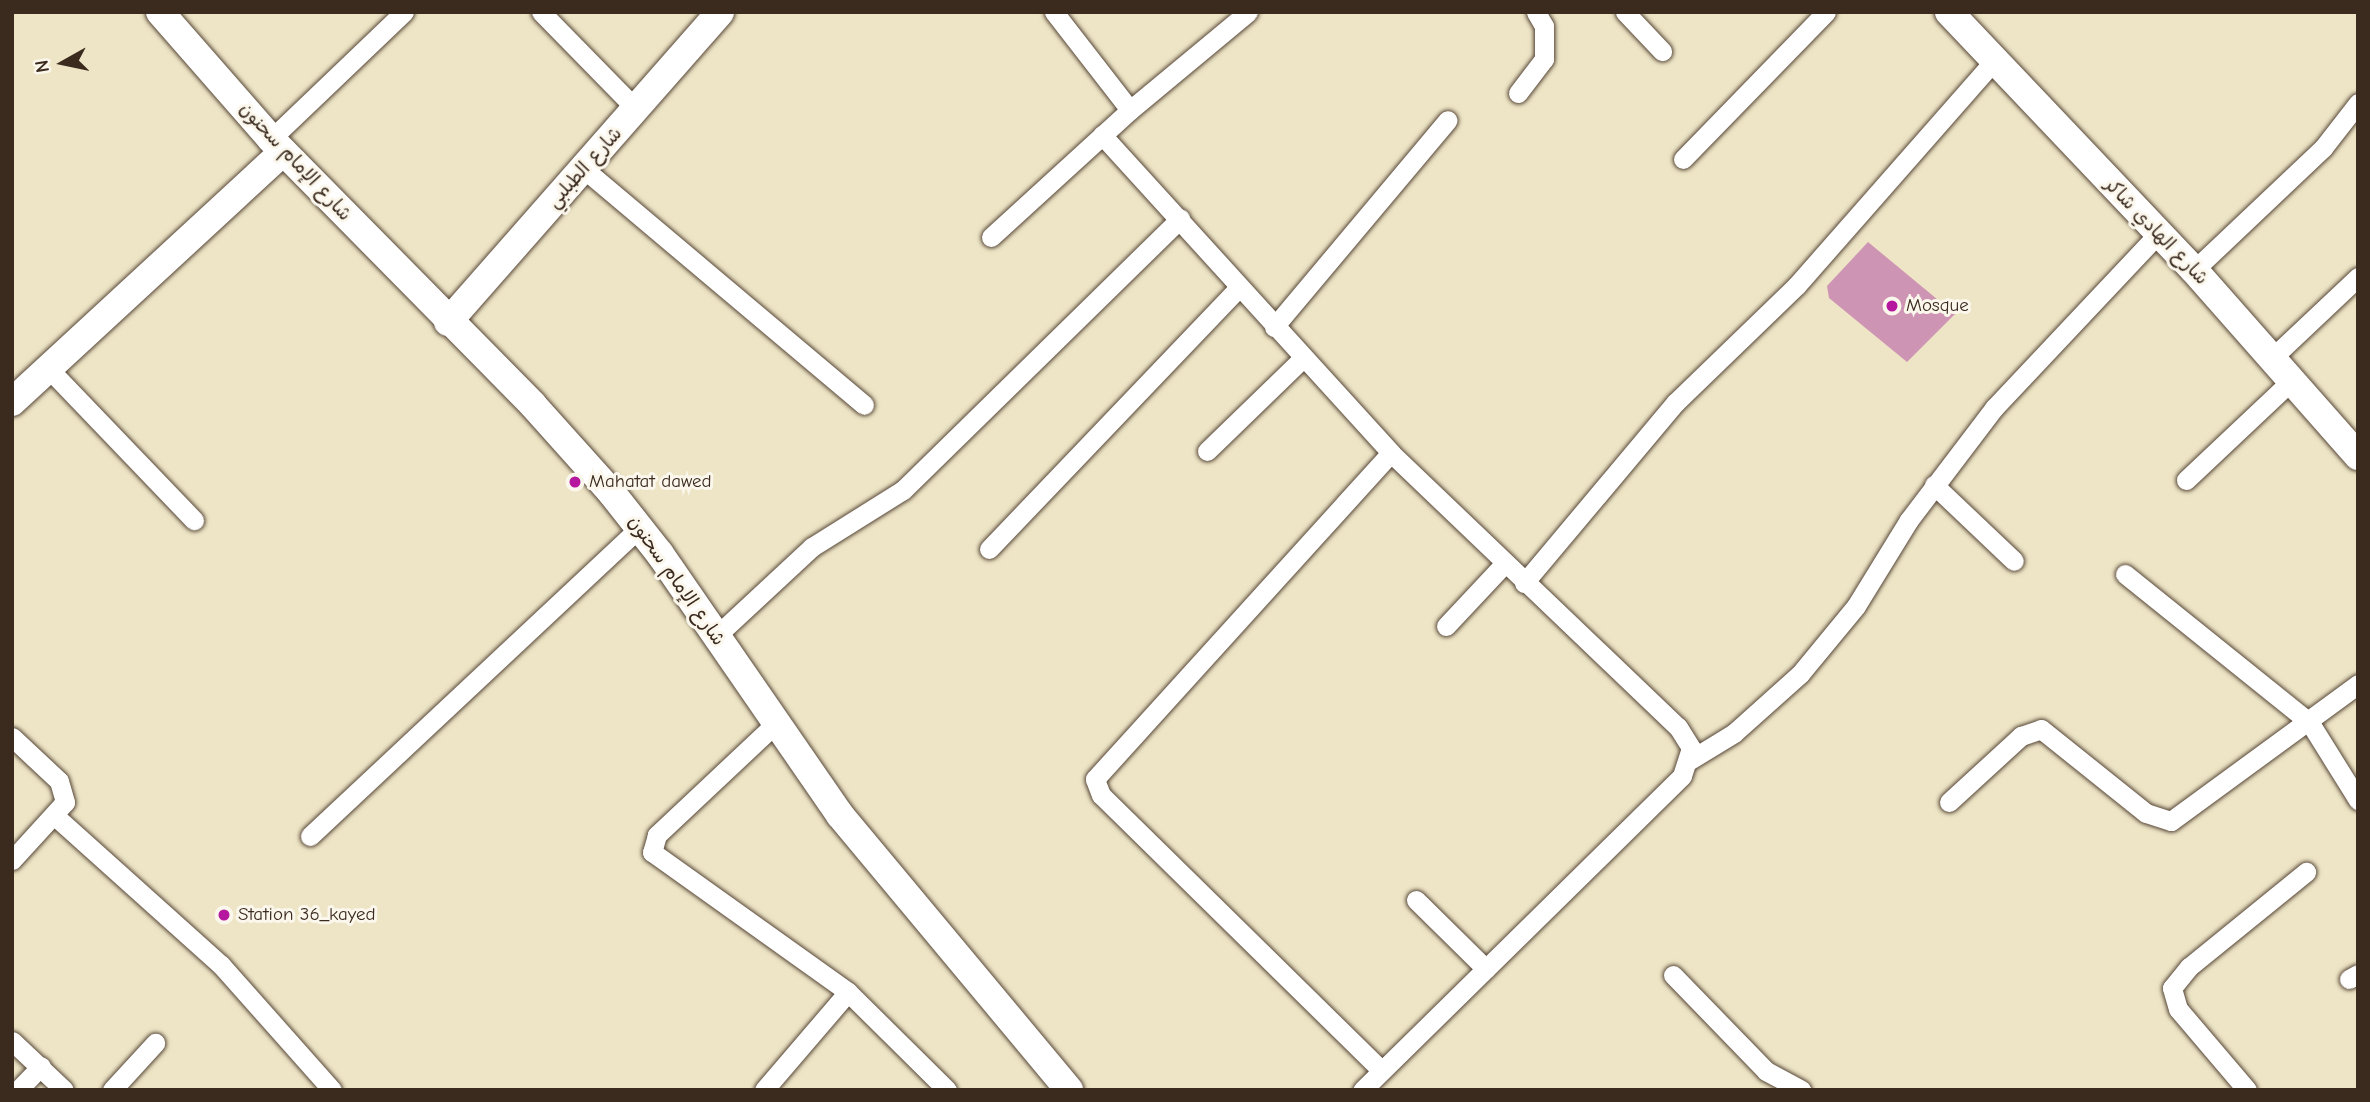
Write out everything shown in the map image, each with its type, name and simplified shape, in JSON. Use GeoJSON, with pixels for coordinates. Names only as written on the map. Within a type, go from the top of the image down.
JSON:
{"type":"FeatureCollection","features":[{"type":"Feature","properties":{"kind":"street","name":"شارع الإمام سحنون"},"geometry":{"type":"LineString","coordinates":[[160,12],[277,145],[448,322],[533,405],[640,527],[774,725],[924,919],[1069,1090]]}},
{"type":"Feature","properties":{"kind":"street"},"geometry":{"type":"LineString","coordinates":[[12,402],[277,145],[404,12]]}},
{"type":"Feature","properties":{"kind":"street"},"geometry":{"type":"LineString","coordinates":[[541,12],[637,110]]}},
{"type":"Feature","properties":{"kind":"street","name":"شارع الطبلبي"},"geometry":{"type":"LineString","coordinates":[[448,322],[637,110],[720,12]]}},
{"type":"Feature","properties":{"kind":"street"},"geometry":{"type":"LineString","coordinates":[[1054,12],[1130,110]]}},
{"type":"Feature","properties":{"kind":"street"},"geometry":{"type":"LineString","coordinates":[[991,237],[1101,135],[1248,12]]}},
{"type":"Feature","properties":{"kind":"street"},"geometry":{"type":"LineString","coordinates":[[1518,93],[1544,60],[1544,26],[1536,12]]}},
{"type":"Feature","properties":{"kind":"street"},"geometry":{"type":"LineString","coordinates":[[1625,12],[1662,51]]}},
{"type":"Feature","properties":{"kind":"street"},"geometry":{"type":"LineString","coordinates":[[1683,159],[1826,12]]}},
{"type":"Feature","properties":{"kind":"street","name":"شارع الهادي شاكر"},"geometry":{"type":"LineString","coordinates":[[1950,12],[1993,62],[2194,270],[2358,456]]}},
{"type":"Feature","properties":{"kind":"street"},"geometry":{"type":"LineString","coordinates":[[1524,583],[1676,402],[1797,285],[1993,62]]}},
{"type":"Feature","properties":{"kind":"street"},"geometry":{"type":"LineString","coordinates":[[2194,270],[2323,148],[2358,103]]}},
{"type":"Feature","properties":{"kind":"street"},"geometry":{"type":"LineString","coordinates":[[1274,327],[1448,120]]}},
{"type":"Feature","properties":{"kind":"street"},"geometry":{"type":"LineString","coordinates":[[1101,135],[1391,453],[1504,564],[1678,727],[1691,748],[1690,760],[1682,776],[1380,1069],[1362,1090]]}},
{"type":"Feature","properties":{"kind":"street"},"geometry":{"type":"LineString","coordinates":[[584,169],[864,405]]}},
{"type":"Feature","properties":{"kind":"street"},"geometry":{"type":"LineString","coordinates":[[715,637],[812,547],[903,490],[1180,219]]}},
{"type":"Feature","properties":{"kind":"street"},"geometry":{"type":"LineString","coordinates":[[1690,760],[1755,717],[1800,674],[1856,606],[1934,485],[2022,376],[2158,234]]}},
{"type":"Feature","properties":{"kind":"street"},"geometry":{"type":"LineString","coordinates":[[2271,359],[2358,277]]}},
{"type":"Feature","properties":{"kind":"street"},"geometry":{"type":"LineString","coordinates":[[989,549],[1239,287]]}},
{"type":"Feature","properties":{"kind":"street"},"geometry":{"type":"LineString","coordinates":[[1207,452],[1303,358]]}},
{"type":"Feature","properties":{"kind":"street"},"geometry":{"type":"LineString","coordinates":[[48,368],[194,520]]}},
{"type":"Feature","properties":{"kind":"street"},"geometry":{"type":"LineString","coordinates":[[2186,480],[2291,381]]}},
{"type":"Feature","properties":{"kind":"street"},"geometry":{"type":"LineString","coordinates":[[1380,1069],[1101,795],[1095,779],[1391,453]]}},
{"type":"Feature","properties":{"kind":"street"},"geometry":{"type":"LineString","coordinates":[[1934,485],[2014,561]]}},
{"type":"Feature","properties":{"kind":"street"},"geometry":{"type":"LineString","coordinates":[[310,836],[640,527]]}},
{"type":"Feature","properties":{"kind":"street"},"geometry":{"type":"LineString","coordinates":[[1446,626],[1504,564]]}},
{"type":"Feature","properties":{"kind":"street"},"geometry":{"type":"LineString","coordinates":[[2125,574],[2310,723],[2358,800]]}},
{"type":"Feature","properties":{"kind":"street"},"geometry":{"type":"LineString","coordinates":[[1949,802],[2021,736],[2041,729],[2146,813],[2171,821],[2310,723],[2358,684]]}},
{"type":"Feature","properties":{"kind":"street"},"geometry":{"type":"LineString","coordinates":[[774,725],[657,835],[652,852],[848,992],[947,1090]]}},
{"type":"Feature","properties":{"kind":"street"},"geometry":{"type":"LineString","coordinates":[[12,737],[62,788],[65,805],[12,860]]}},
{"type":"Feature","properties":{"kind":"street"},"geometry":{"type":"LineString","coordinates":[[56,817],[220,965],[332,1090]]}},
{"type":"Feature","properties":{"kind":"street"},"geometry":{"type":"LineString","coordinates":[[2247,1090],[2178,1009],[2172,988],[2189,967],[2306,872]]}},
{"type":"Feature","properties":{"kind":"street"},"geometry":{"type":"LineString","coordinates":[[1416,900],[1486,969]]}},
{"type":"Feature","properties":{"kind":"street"},"geometry":{"type":"LineString","coordinates":[[1673,975],[1766,1071],[1801,1090]]}},
{"type":"Feature","properties":{"kind":"street"},"geometry":{"type":"LineString","coordinates":[[764,1090],[848,992]]}},
{"type":"Feature","properties":{"kind":"street"},"geometry":{"type":"LineString","coordinates":[[12,1041],[64,1090]]}},
{"type":"Feature","properties":{"kind":"street"},"geometry":{"type":"LineString","coordinates":[[124,1086],[155,1043]]}},
{"type":"Feature","properties":{"kind":"street"},"geometry":{"type":"LineString","coordinates":[[18,1090],[41,1066]]}},
{"type":"Feature","properties":{"kind":"building","name":"Mosque"},"geometry":{"type":"Polygon","coordinates":[[[1868,242],[1955,314],[1907,362],[1829,298],[1827,286],[1868,242]]]}},
{"type":"Feature","properties":{"kind":"place","name":"Mosque"},"geometry":{"type":"Point","coordinates":[1892,306]}},
{"type":"Feature","properties":{"kind":"place","name":"Mahatat dawed"},"geometry":{"type":"Point","coordinates":[575,482]}},
{"type":"Feature","properties":{"kind":"place","name":"Station 36_kayed"},"geometry":{"type":"Point","coordinates":[224,915]}}]}
